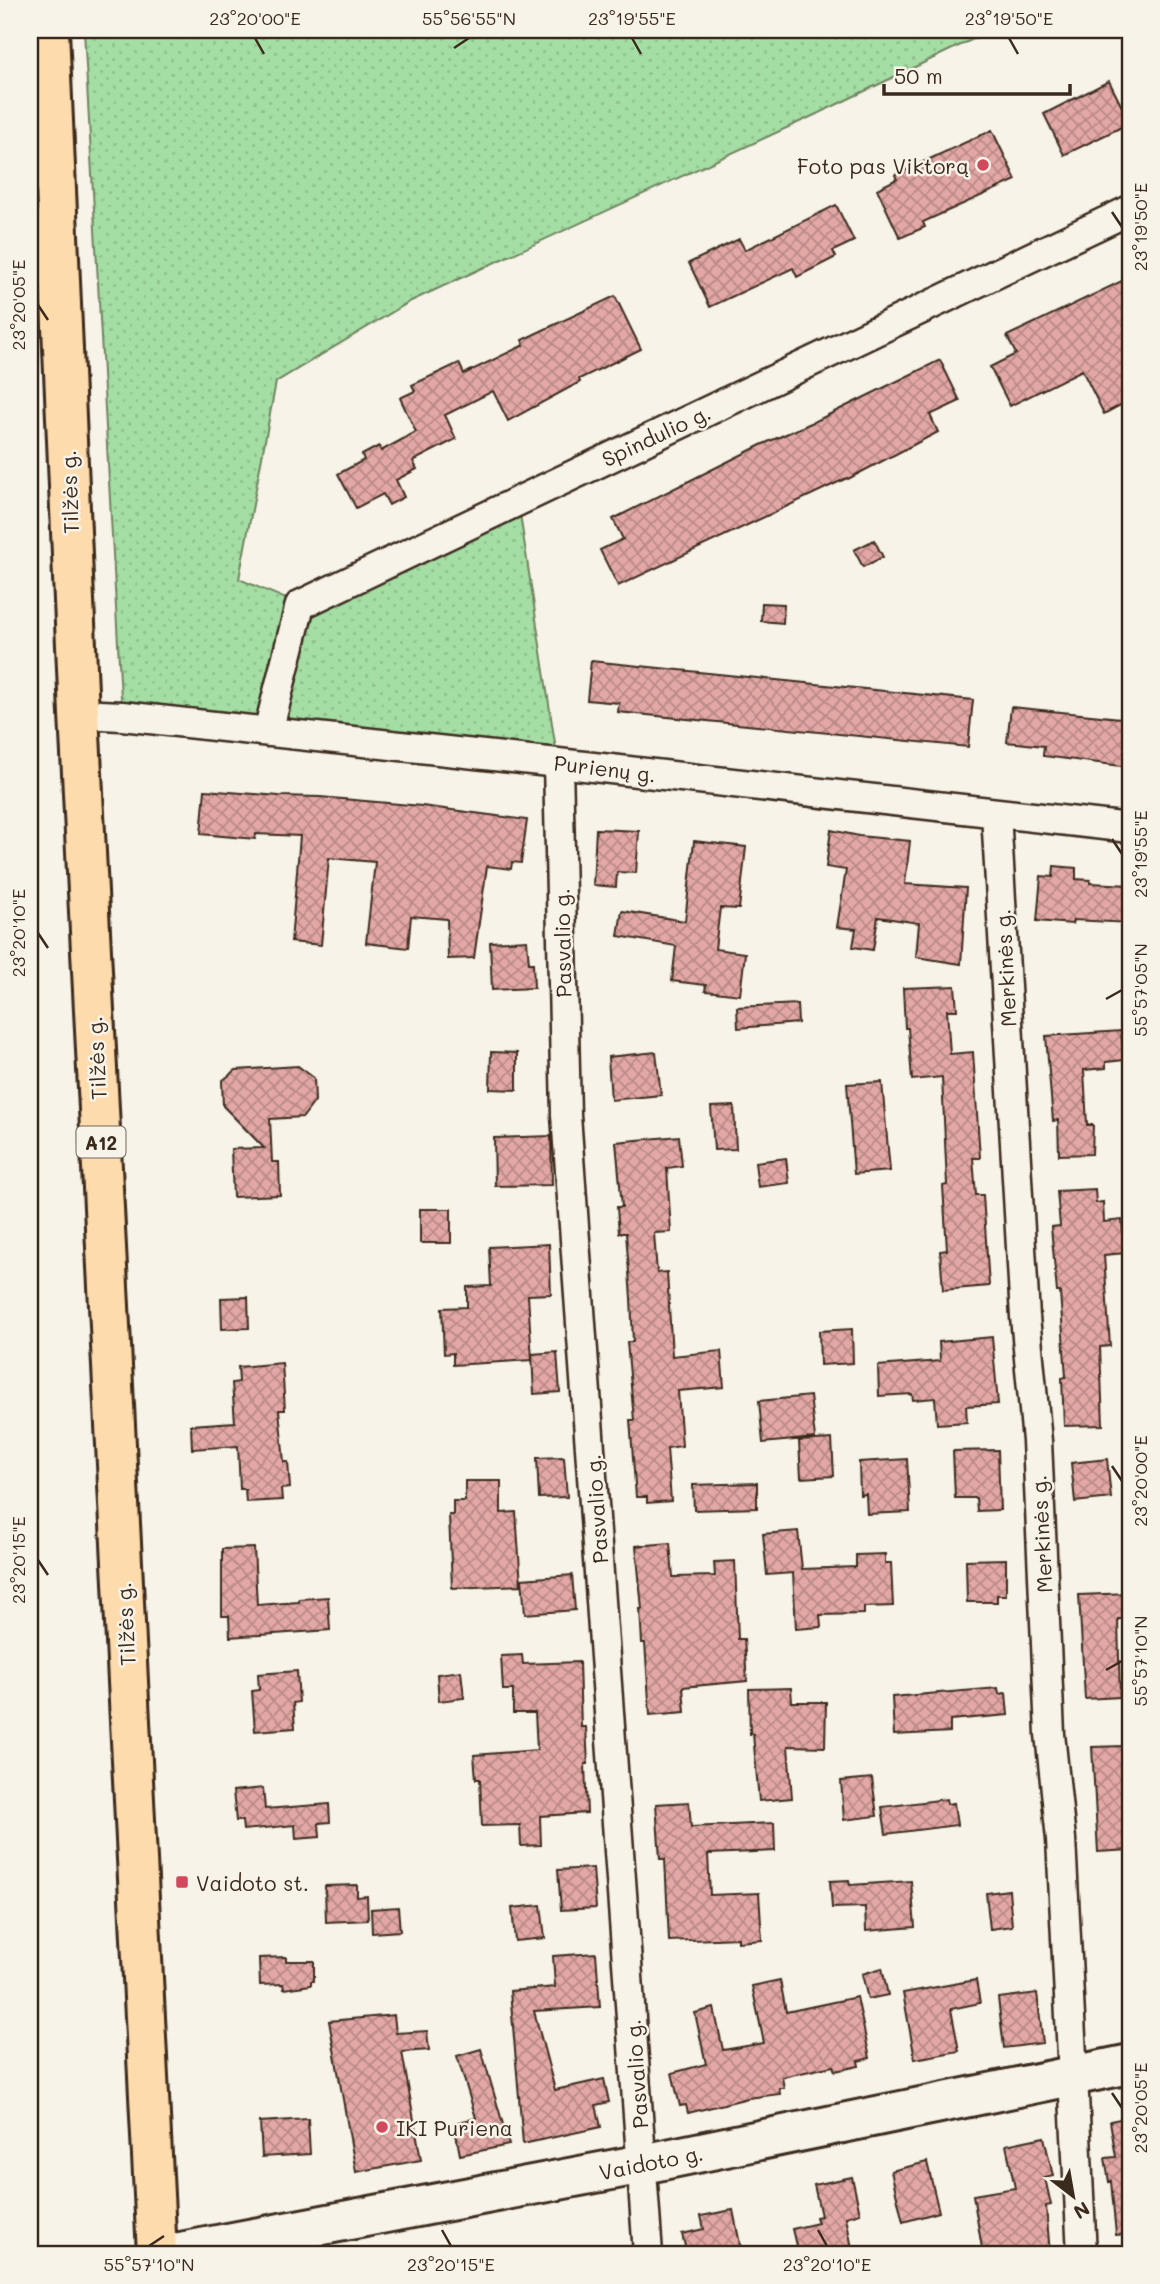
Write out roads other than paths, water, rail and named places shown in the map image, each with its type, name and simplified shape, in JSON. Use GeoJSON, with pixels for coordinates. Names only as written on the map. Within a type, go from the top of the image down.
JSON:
{"type":"FeatureCollection","features":[{"type":"Feature","properties":{"kind":"highway","name":"Tilžės g."},"geometry":{"type":"LineString","coordinates":[[50,30],[79,714],[157,2254]]}},
{"type":"Feature","properties":{"kind":"main road","name":"Vaidoto g."},"geometry":{"type":"LineString","coordinates":[[170,2254],[643,2164],[1130,2064]]}},
{"type":"Feature","properties":{"kind":"street","name":"Spindulio g."},"geometry":{"type":"LineString","coordinates":[[268,732],[300,605],[1130,210]]}},
{"type":"Feature","properties":{"kind":"street","name":"Purienų g."},"geometry":{"type":"LineString","coordinates":[[79,714],[122,716],[558,763],[1130,828]]}},
{"type":"Feature","properties":{"kind":"street","name":"Pasvalio g."},"geometry":{"type":"LineString","coordinates":[[558,763],[566,1115],[648,2254]]}},
{"type":"Feature","properties":{"kind":"street","name":"Merkinės g."},"geometry":{"type":"LineString","coordinates":[[996,813],[1025,1317],[1037,1441],[1050,1734],[1060,1839],[1082,2254]]}},
{"type":"Feature","properties":{"kind":"place","name":"Foto pas Viktorą"},"geometry":{"type":"Point","coordinates":[983,165]}},
{"type":"Feature","properties":{"kind":"place","name":"Vaidoto st."},"geometry":{"type":"Point","coordinates":[182,1882]}},
{"type":"Feature","properties":{"kind":"place","name":"IKI Puriena"},"geometry":{"type":"Point","coordinates":[382,2127]}}]}
